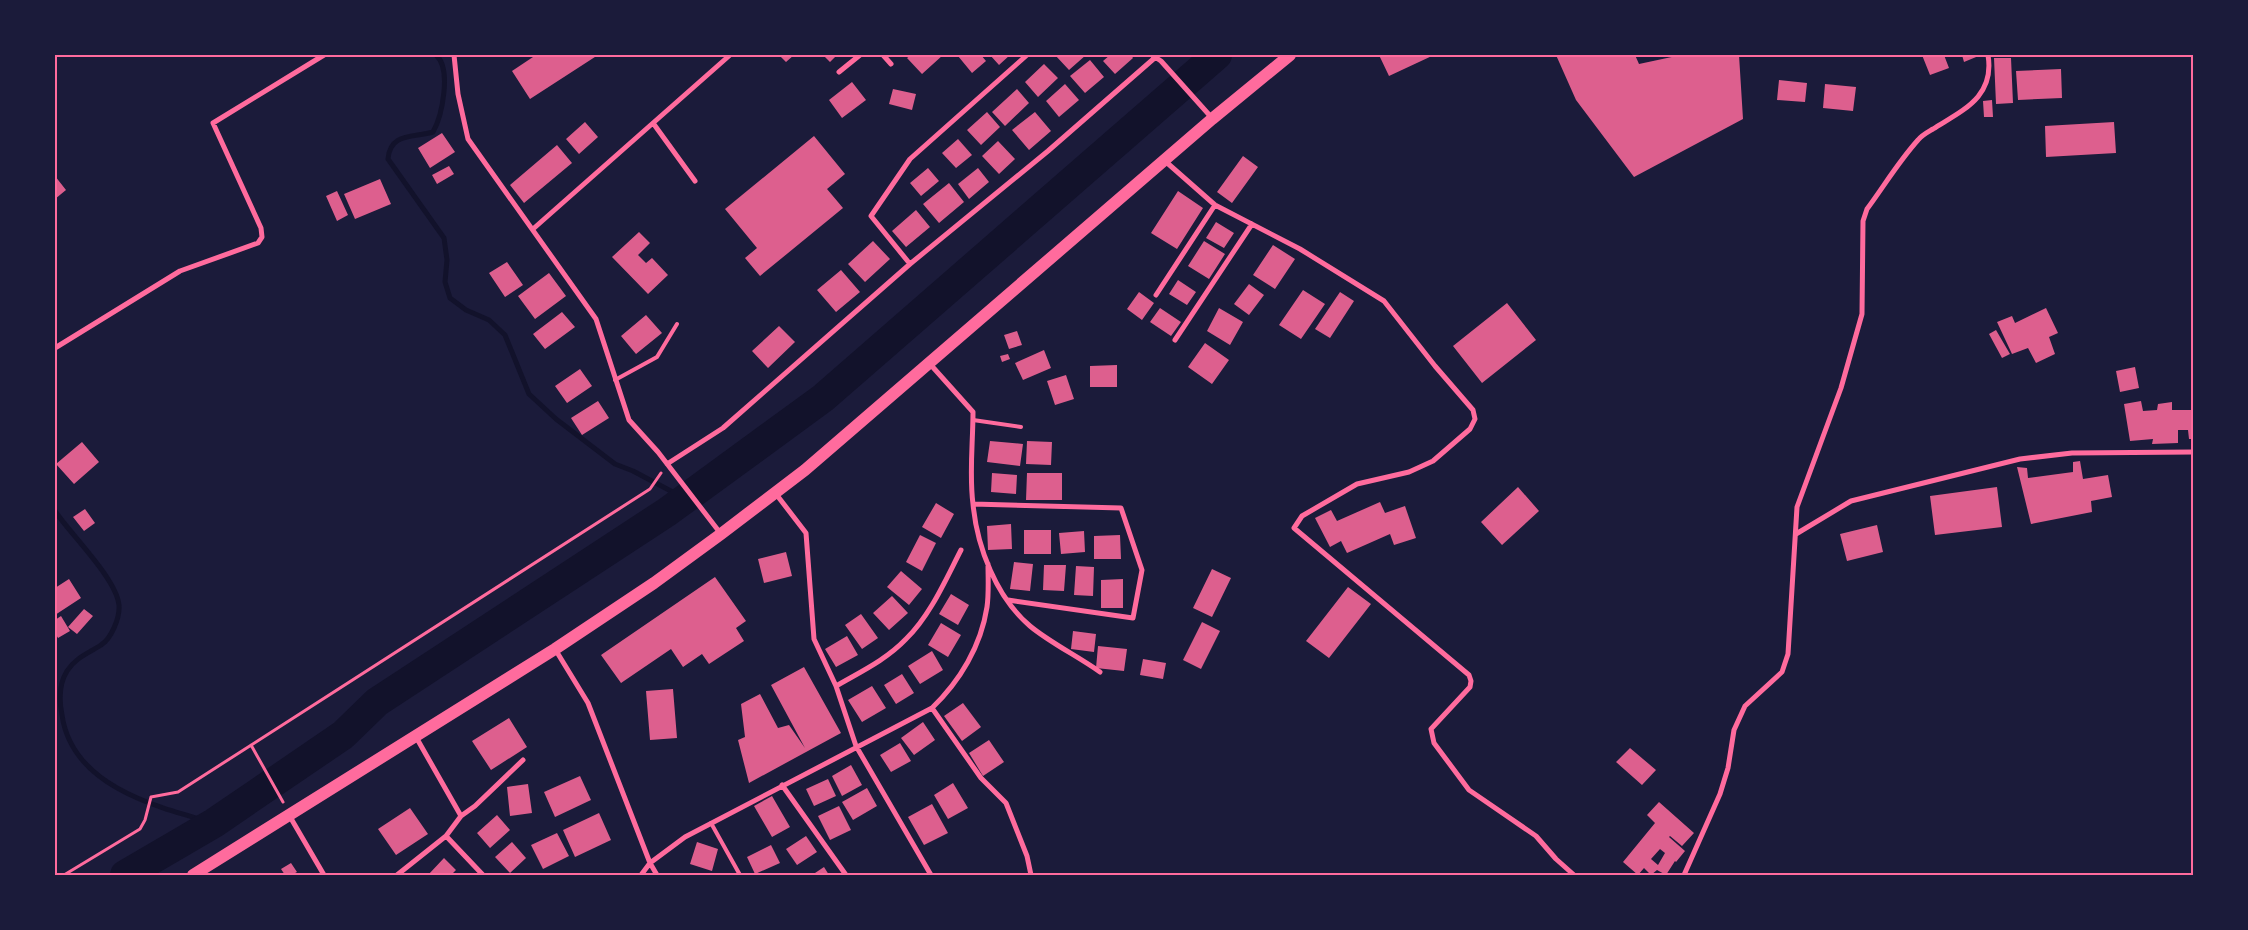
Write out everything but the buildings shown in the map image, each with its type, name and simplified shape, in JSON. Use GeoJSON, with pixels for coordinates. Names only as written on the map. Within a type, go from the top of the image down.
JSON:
{"type":"FeatureCollection","features":[{"type":"Feature","properties":{"kind":"main road"},"geometry":{"type":"LineString","coordinates":[[193,875],[414,735],[555,649],[654,583],[721,534],[805,470],[1212,119],[1290,55]]}},
{"type":"Feature","properties":{"kind":"street"},"geometry":{"type":"LineString","coordinates":[[55,348],[180,271],[258,243],[262,238],[261,228],[213,123],[324,55]]}},
{"type":"Feature","properties":{"kind":"street"},"geometry":{"type":"LineString","coordinates":[[454,55],[458,94],[468,139],[596,319],[629,420],[667,464],[721,534]]}},
{"type":"Feature","properties":{"kind":"street"},"geometry":{"type":"LineString","coordinates":[[533,230],[730,55]]}},
{"type":"Feature","properties":{"kind":"street"},"geometry":{"type":"LineString","coordinates":[[839,72],[860,55]]}},
{"type":"Feature","properties":{"kind":"street"},"geometry":{"type":"LineString","coordinates":[[883,55],[891,64]]}},
{"type":"Feature","properties":{"kind":"street"},"geometry":{"type":"LineString","coordinates":[[910,264],[871,216],[910,159],[1027,55]]}},
{"type":"Feature","properties":{"kind":"street"},"geometry":{"type":"LineString","coordinates":[[1684,875],[1720,794],[1728,768],[1734,730],[1745,706],[1782,672],[1788,654],[1797,507],[1841,388],[1862,314],[1863,222],[1867,209],[1919,138],[1966,110],[1980,94],[1987,84],[1990,65],[1988,55]]}},
{"type":"Feature","properties":{"kind":"street"},"geometry":{"type":"LineString","coordinates":[[667,464],[723,428],[910,264],[1048,151],[1155,56],[1212,119]]}},
{"type":"Feature","properties":{"kind":"street"},"geometry":{"type":"LineString","coordinates":[[653,123],[695,181]]}},
{"type":"Feature","properties":{"kind":"street"},"geometry":{"type":"LineString","coordinates":[[1164,161],[1215,205],[1300,249],[1384,301],[1472,410],[1475,418],[1470,429],[1433,461],[1409,472],[1357,484],[1302,516],[1294,528],[1469,675],[1470,687],[1431,729],[1434,744],[1469,790],[1536,836],[1556,859],[1574,875]]}},
{"type":"Feature","properties":{"kind":"street"},"geometry":{"type":"LineString","coordinates":[[1156,296],[1215,205]]}},
{"type":"Feature","properties":{"kind":"street"},"geometry":{"type":"LineString","coordinates":[[1175,340],[1252,224]]}},
{"type":"Feature","properties":{"kind":"street"},"geometry":{"type":"LineString","coordinates":[[929,363],[973,412],[973,504],[980,540],[988,564],[1008,600],[1030,626],[1100,672]]}},
{"type":"Feature","properties":{"kind":"street"},"geometry":{"type":"LineString","coordinates":[[1796,534],[1851,501],[2020,459],[2072,453],[2193,452]]}},
{"type":"Feature","properties":{"kind":"street"},"geometry":{"type":"LineString","coordinates":[[775,493],[806,533],[814,639],[836,686],[856,746],[930,875]]}},
{"type":"Feature","properties":{"kind":"street"},"geometry":{"type":"LineString","coordinates":[[973,504],[1121,508],[1142,570],[1133,618],[1008,600]]}},
{"type":"Feature","properties":{"kind":"street"},"geometry":{"type":"LineString","coordinates":[[836,686],[883,659],[907,639],[935,599],[961,550]]}},
{"type":"Feature","properties":{"kind":"street"},"geometry":{"type":"LineString","coordinates":[[641,875],[650,863],[685,836],[932,708],[947,693],[964,670],[976,647],[987,605],[988,564]]}},
{"type":"Feature","properties":{"kind":"street"},"geometry":{"type":"LineString","coordinates":[[555,649],[588,703],[650,863],[657,875]]}},
{"type":"Feature","properties":{"kind":"street"},"geometry":{"type":"LineString","coordinates":[[932,708],[981,778],[1006,803],[1027,856],[1031,875]]}},
{"type":"Feature","properties":{"kind":"street"},"geometry":{"type":"LineString","coordinates":[[414,735],[461,816]]}},
{"type":"Feature","properties":{"kind":"street"},"geometry":{"type":"LineString","coordinates":[[397,875],[446,836],[461,816],[475,806],[523,760]]}},
{"type":"Feature","properties":{"kind":"street"},"geometry":{"type":"LineString","coordinates":[[782,785],[846,875]]}},
{"type":"Feature","properties":{"kind":"street"},"geometry":{"type":"LineString","coordinates":[[289,814],[324,875]]}},
{"type":"Feature","properties":{"kind":"street"},"geometry":{"type":"LineString","coordinates":[[446,836],[483,875]]}},
{"type":"Feature","properties":{"kind":"lane"},"geometry":{"type":"LineString","coordinates":[[616,380],[657,357],[677,324]]}},
{"type":"Feature","properties":{"kind":"lane"},"geometry":{"type":"LineString","coordinates":[[973,420],[1021,427]]}},
{"type":"Feature","properties":{"kind":"lane"},"geometry":{"type":"LineString","coordinates":[[711,822],[740,875]]}},
{"type":"Feature","properties":{"kind":"path"},"geometry":{"type":"LineString","coordinates":[[64,875],[140,829],[145,820],[150,797],[178,792],[327,698],[650,489],[667,464]]}},
{"type":"Feature","properties":{"kind":"path"},"geometry":{"type":"LineString","coordinates":[[250,746],[281,797]]}},
{"type":"Feature","properties":{"kind":"waterway"},"geometry":{"type":"LineString","coordinates":[[436,55],[444,71],[444,93],[440,115],[433,132],[398,140],[393,144],[388,159],[444,238],[447,260],[445,282],[450,298],[466,310],[489,320],[505,335],[529,394],[556,419],[615,464],[633,471],[686,499]]}},
{"type":"Feature","properties":{"kind":"waterway"},"geometry":{"type":"LineString","coordinates":[[125,875],[214,823],[343,735],[377,702],[667,512],[823,398],[1217,55]]}},
{"type":"Feature","properties":{"kind":"waterway"},"geometry":{"type":"LineString","coordinates":[[55,511],[102,570],[116,594],[119,605],[116,622],[105,642],[82,656],[70,666],[64,676],[60,692],[60,704],[69,739],[82,760],[99,776],[120,790],[143,801],[214,823]]}}]}
